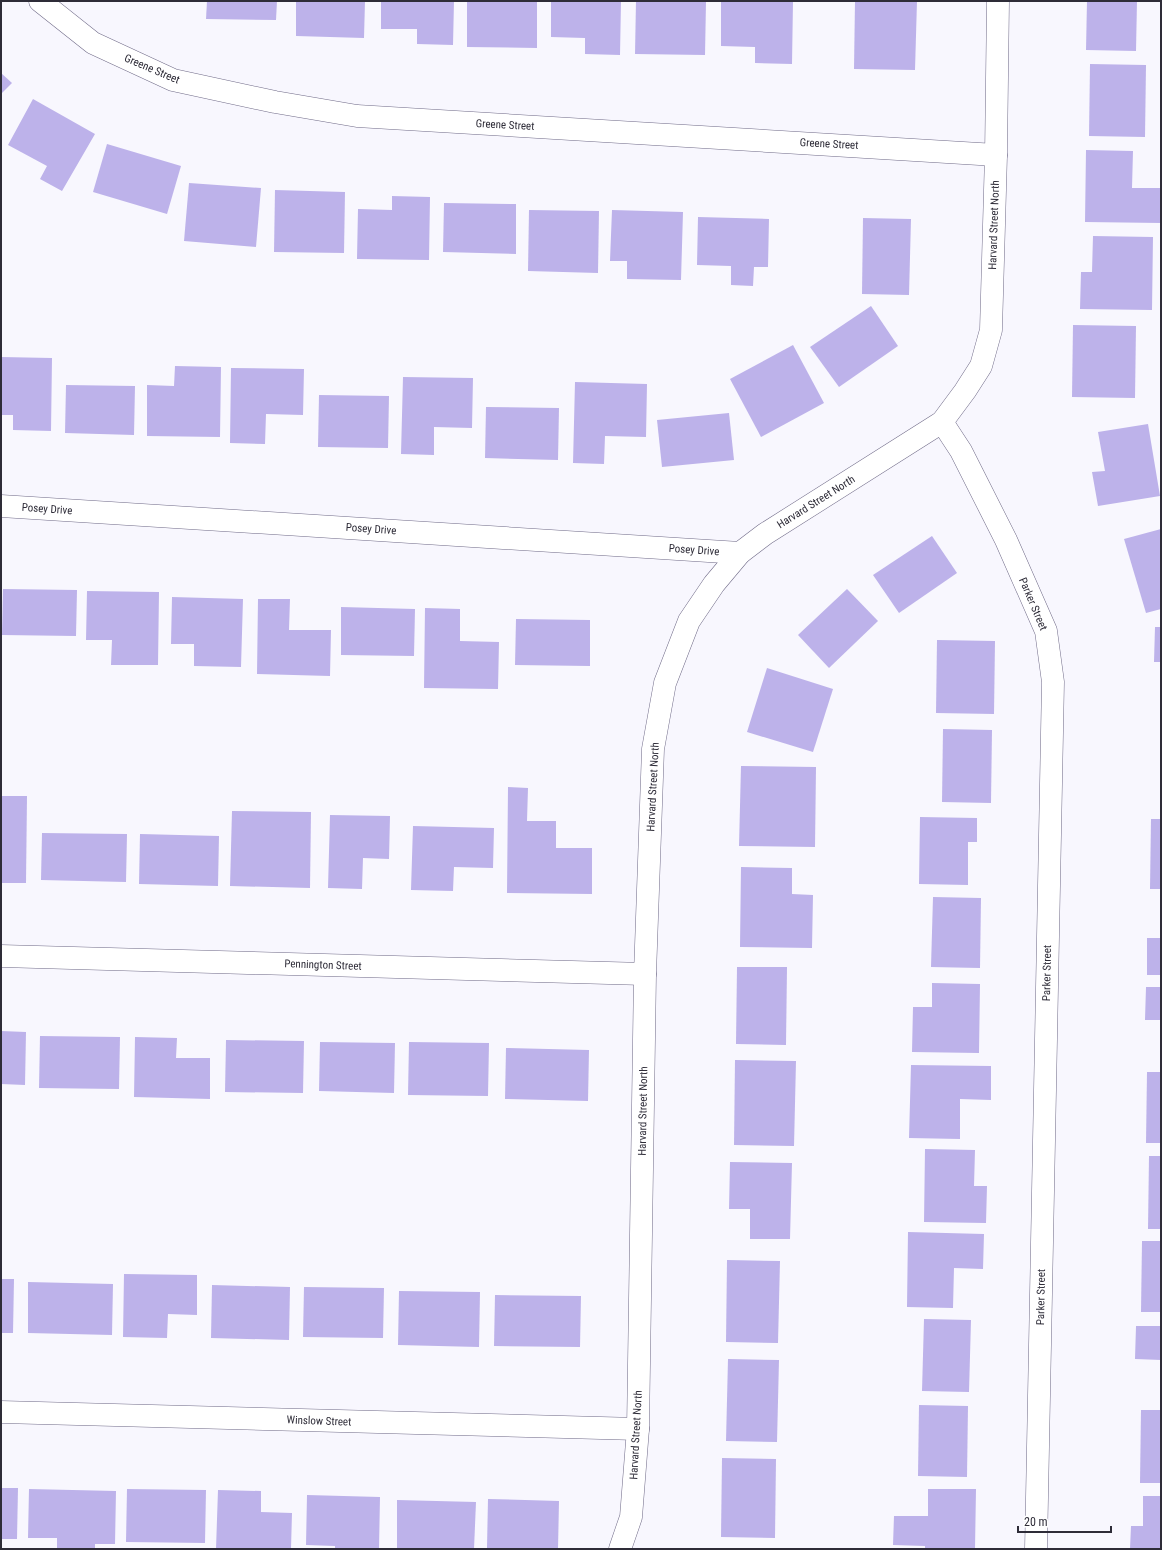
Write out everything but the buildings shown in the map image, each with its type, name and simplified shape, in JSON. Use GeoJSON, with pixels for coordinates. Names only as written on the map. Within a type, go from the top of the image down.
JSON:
{"type":"FeatureCollection","features":[{"type":"Feature","properties":{"kind":"street","name":"Greene Street"},"geometry":{"type":"LineString","coordinates":[[40,1],[93,43],[173,80],[275,102],[356,116],[996,155]]}},
{"type":"Feature","properties":{"kind":"street","name":"Harvard Street North"},"geometry":{"type":"LineString","coordinates":[[620,1549],[631,1517],[638,1429],[645,974],[653,749],[665,683],[689,621],[714,584],[740,553],[765,534],[942,422],[981,366],[991,330],[996,155],[998,1]]}},
{"type":"Feature","properties":{"kind":"street","name":"Parker Street"},"geometry":{"type":"LineString","coordinates":[[942,422],[961,451],[1006,540],[1046,631],[1053,682],[1036,1549]]}},
{"type":"Feature","properties":{"kind":"street","name":"Posey Drive"},"geometry":{"type":"LineString","coordinates":[[1,506],[740,553]]}},
{"type":"Feature","properties":{"kind":"street","name":"Pennington Street"},"geometry":{"type":"LineString","coordinates":[[1,956],[645,974]]}},
{"type":"Feature","properties":{"kind":"street","name":"Winslow Street"},"geometry":{"type":"LineString","coordinates":[[1,1412],[638,1429]]}}]}
